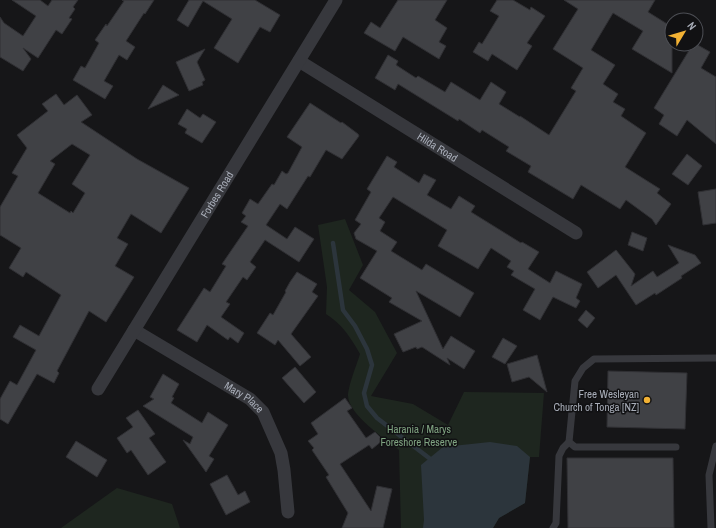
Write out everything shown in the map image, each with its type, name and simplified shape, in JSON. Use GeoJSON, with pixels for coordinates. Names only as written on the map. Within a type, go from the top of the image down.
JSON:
{"type":"FeatureCollection","features":[{"type":"Feature","properties":{"kind":"street","name":"Forbes Road"},"geometry":{"type":"LineString","coordinates":[[98,389],[336,0]]}},
{"type":"Feature","properties":{"kind":"street","name":"Hilda Road"},"geometry":{"type":"LineString","coordinates":[[299,61],[576,233]]}},
{"type":"Feature","properties":{"kind":"street","name":"Mary Place"},"geometry":{"type":"LineString","coordinates":[[134,330],[250,399],[263,412],[281,454],[288,512]]}},
{"type":"Feature","properties":{"kind":"lane"},"geometry":{"type":"LineString","coordinates":[[553,528],[556,524],[560,456],[563,448],[570,442],[575,382],[583,368],[594,359],[716,358]]}},
{"type":"Feature","properties":{"kind":"lane"},"geometry":{"type":"LineString","coordinates":[[570,442],[575,447],[676,447]]}},
{"type":"Feature","properties":{"kind":"lane"},"geometry":{"type":"LineString","coordinates":[[711,528],[709,476],[716,446]]}},
{"type":"Feature","properties":{"kind":"green space","name":"Harania / Marys Foreshore Reserve"},"geometry":{"type":"Polygon","coordinates":[[[345,219],[363,265],[349,290],[375,312],[397,353],[371,396],[413,404],[448,425],[464,392],[544,393],[539,457],[530,457],[525,503],[499,518],[493,528],[401,528],[399,450],[377,433],[354,411],[350,403],[348,392],[360,354],[346,332],[337,322],[326,314],[327,287],[318,225],[345,219]]]}},
{"type":"Feature","properties":{"kind":"green space"},"geometry":{"type":"Polygon","coordinates":[[[117,488],[172,504],[180,528],[61,528],[117,488]]]}},
{"type":"Feature","properties":{"kind":"shaded area"},"geometry":{"type":"Polygon","coordinates":[[[490,442],[517,446],[530,457],[525,503],[499,518],[493,528],[423,528],[424,520],[421,465],[443,447],[490,442]]]}},
{"type":"Feature","properties":{"kind":"building"},"geometry":{"type":"Polygon","coordinates":[[[12,0],[40,0],[48,6],[52,0],[78,0],[73,7],[75,9],[69,18],[72,19],[62,34],[56,30],[38,58],[23,48],[31,59],[23,71],[0,57],[0,17],[4,23],[23,36],[36,16],[12,0]]]}},
{"type":"Feature","properties":{"kind":"building"},"geometry":{"type":"Polygon","coordinates":[[[122,0],[154,0],[126,41],[135,47],[127,60],[119,55],[104,81],[113,86],[105,99],[73,80],[81,66],[85,68],[99,43],[95,40],[106,24],[107,26],[124,1],[122,0]]]}},
{"type":"Feature","properties":{"kind":"building"},"geometry":{"type":"Polygon","coordinates":[[[189,0],[255,0],[280,15],[270,32],[260,27],[238,63],[214,48],[232,19],[203,1],[188,27],[177,20],[189,0]]]}},
{"type":"Feature","properties":{"kind":"building"},"geometry":{"type":"Polygon","coordinates":[[[398,0],[447,0],[435,20],[447,28],[439,42],[446,46],[439,59],[403,37],[395,51],[364,33],[371,22],[380,28],[398,0]]]}},
{"type":"Feature","properties":{"kind":"building"},"geometry":{"type":"Polygon","coordinates":[[[497,0],[513,0],[530,10],[531,7],[545,16],[527,43],[532,46],[517,70],[492,54],[488,61],[473,52],[479,42],[482,44],[499,16],[490,11],[497,0]]]}},
{"type":"Feature","properties":{"kind":"building"},"geometry":{"type":"Polygon","coordinates":[[[564,0],[655,0],[648,12],[664,22],[664,52],[672,52],[672,73],[632,49],[643,31],[613,13],[591,50],[615,65],[603,84],[618,94],[613,102],[625,109],[621,116],[646,133],[625,167],[660,189],[657,193],[671,204],[656,225],[652,219],[626,200],[620,209],[581,185],[573,199],[528,172],[531,166],[506,151],[509,147],[482,130],[480,133],[459,119],[458,121],[398,84],[395,90],[375,78],[388,55],[398,61],[396,65],[416,78],[418,76],[445,92],[451,82],[480,100],[491,82],[506,92],[499,104],[549,135],[576,91],[571,88],[583,68],[553,49],[578,9],[564,0]]]}},
{"type":"Feature","properties":{"kind":"building"},"geometry":{"type":"Polygon","coordinates":[[[205,49],[197,62],[205,80],[202,82],[203,85],[189,91],[176,62],[205,49]]]}},
{"type":"Feature","properties":{"kind":"building"},"geometry":{"type":"Polygon","coordinates":[[[704,49],[710,52],[701,68],[716,77],[716,144],[687,120],[677,136],[659,124],[664,115],[654,108],[688,52],[704,52],[704,49]]]}},
{"type":"Feature","properties":{"kind":"building"},"geometry":{"type":"Polygon","coordinates":[[[163,85],[179,95],[148,109],[163,85]]]}},
{"type":"Feature","properties":{"kind":"building"},"geometry":{"type":"Polygon","coordinates":[[[56,94],[64,105],[77,95],[92,115],[81,122],[137,159],[189,188],[161,233],[131,214],[117,238],[128,244],[115,266],[134,277],[106,322],[89,311],[57,371],[59,373],[54,383],[37,374],[8,424],[0,419],[0,399],[10,381],[17,385],[36,350],[13,337],[20,325],[39,336],[61,295],[26,272],[23,277],[9,268],[21,248],[0,235],[0,207],[18,176],[12,173],[27,148],[17,135],[48,111],[42,104],[56,94]],[[72,144],[50,161],[55,164],[38,193],[70,213],[71,211],[73,213],[85,193],[72,184],[90,155],[72,144]]]}},
{"type":"Feature","properties":{"kind":"building"},"geometry":{"type":"Polygon","coordinates":[[[310,103],[341,123],[342,122],[359,136],[342,159],[326,150],[310,177],[308,176],[287,209],[280,204],[266,225],[287,239],[295,227],[314,239],[299,262],[265,240],[250,262],[256,267],[247,280],[243,277],[226,302],[230,304],[221,317],[244,333],[238,343],[230,337],[228,340],[207,325],[197,342],[177,330],[204,288],[210,292],[226,266],[222,264],[248,226],[241,222],[246,216],[242,213],[250,199],[258,204],[272,184],[274,185],[282,171],[286,174],[288,173],[302,147],[287,137],[310,103]]]}},
{"type":"Feature","properties":{"kind":"building"},"geometry":{"type":"Polygon","coordinates":[[[187,109],[200,118],[203,114],[216,122],[202,143],[185,133],[187,129],[178,124],[187,109]]]}},
{"type":"Feature","properties":{"kind":"building"},"geometry":{"type":"Polygon","coordinates":[[[687,154],[702,166],[688,185],[672,174],[687,154]]]}},
{"type":"Feature","properties":{"kind":"building"},"geometry":{"type":"Polygon","coordinates":[[[387,156],[397,162],[394,167],[419,183],[424,174],[436,180],[427,195],[451,209],[459,196],[475,206],[471,212],[521,243],[522,242],[539,252],[528,269],[550,283],[556,271],[582,284],[576,298],[580,301],[576,308],[553,297],[540,320],[523,310],[535,289],[511,275],[514,271],[507,267],[511,261],[491,248],[478,269],[438,246],[447,230],[393,197],[379,218],[385,222],[380,231],[397,242],[391,251],[422,270],[426,264],[474,293],[460,317],[416,291],[443,349],[451,336],[475,351],[464,369],[447,358],[450,365],[422,347],[417,349],[416,347],[403,352],[394,334],[422,321],[389,302],[392,298],[360,278],[377,251],[356,239],[354,233],[361,224],[355,220],[371,192],[367,189],[387,156]]]}},
{"type":"Feature","properties":{"kind":"building"},"geometry":{"type":"Polygon","coordinates":[[[716,189],[716,223],[703,225],[698,192],[716,189]]]}},
{"type":"Feature","properties":{"kind":"building"},"geometry":{"type":"Polygon","coordinates":[[[632,232],[647,238],[643,251],[628,245],[632,232]]]}},
{"type":"Feature","properties":{"kind":"building"},"geometry":{"type":"Polygon","coordinates":[[[668,245],[695,255],[701,263],[681,276],[682,278],[656,295],[655,293],[636,305],[616,275],[598,288],[587,272],[616,250],[635,274],[631,286],[653,271],[657,277],[679,263],[668,245]]]}},
{"type":"Feature","properties":{"kind":"building"},"geometry":{"type":"Polygon","coordinates":[[[297,272],[317,284],[312,292],[318,296],[291,334],[311,357],[300,366],[278,340],[275,345],[257,333],[270,313],[273,315],[290,282],[297,272]]]}},
{"type":"Feature","properties":{"kind":"building"},"geometry":{"type":"Polygon","coordinates":[[[586,310],[595,318],[587,328],[578,320],[586,310]]]}},
{"type":"Feature","properties":{"kind":"building"},"geometry":{"type":"Polygon","coordinates":[[[503,338],[517,346],[505,364],[492,357],[503,338]]]}},
{"type":"Feature","properties":{"kind":"building"},"geometry":{"type":"Polygon","coordinates":[[[537,355],[547,392],[529,377],[512,382],[507,364],[537,355]]]}},
{"type":"Feature","properties":{"kind":"building"},"geometry":{"type":"Polygon","coordinates":[[[295,367],[316,392],[304,403],[282,378],[295,367]]]}},
{"type":"Feature","properties":{"kind":"building","name":"Free Wesleyan Church of Tonga [NZ]"},"geometry":{"type":"Polygon","coordinates":[[[608,371],[687,373],[685,429],[607,427],[608,371]]]}},
{"type":"Feature","properties":{"kind":"building"},"geometry":{"type":"Polygon","coordinates":[[[163,374],[179,384],[172,397],[174,398],[171,403],[202,423],[208,412],[228,425],[209,456],[214,459],[206,472],[183,440],[190,444],[193,437],[143,406],[154,399],[150,397],[163,374]]]}},
{"type":"Feature","properties":{"kind":"building"},"geometry":{"type":"Polygon","coordinates":[[[345,398],[352,408],[347,411],[366,438],[375,432],[383,440],[372,449],[369,445],[340,464],[371,511],[377,486],[392,489],[383,528],[342,528],[348,513],[326,477],[329,475],[312,450],[314,448],[308,441],[318,434],[311,423],[345,398]]]}},
{"type":"Feature","properties":{"kind":"building"},"geometry":{"type":"Polygon","coordinates":[[[138,410],[155,434],[149,438],[166,462],[148,475],[131,450],[127,453],[117,438],[133,427],[126,418],[138,410]]]}},
{"type":"Feature","properties":{"kind":"building"},"geometry":{"type":"Polygon","coordinates":[[[76,441],[107,460],[97,477],[66,457],[76,441]]]}},
{"type":"Feature","properties":{"kind":"building"},"geometry":{"type":"Polygon","coordinates":[[[567,458],[673,458],[674,528],[568,528],[567,458]]]}},
{"type":"Feature","properties":{"kind":"building"},"geometry":{"type":"Polygon","coordinates":[[[227,475],[238,495],[245,491],[250,502],[226,515],[210,484],[227,475]]]}},
{"type":"Feature","properties":{"kind":"waterway"},"geometry":{"type":"LineString","coordinates":[[333,243],[343,310],[355,326],[367,349],[372,365],[364,393],[367,406],[377,418],[429,458]]}},
{"type":"Feature","properties":{"kind":"place","name":"Free Wesleyan Church of Tonga [NZ]"},"geometry":{"type":"Point","coordinates":[647,400]}}]}
